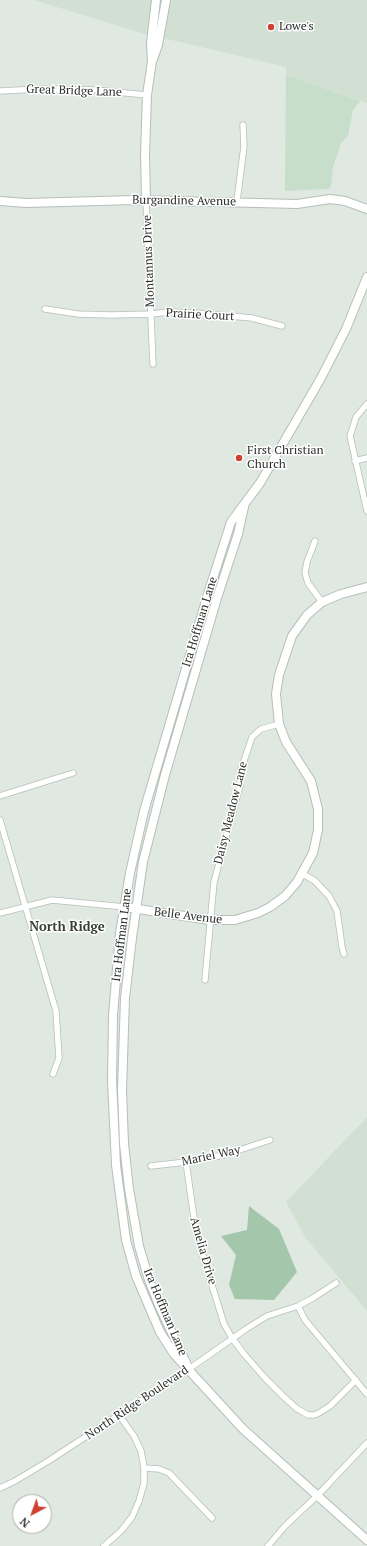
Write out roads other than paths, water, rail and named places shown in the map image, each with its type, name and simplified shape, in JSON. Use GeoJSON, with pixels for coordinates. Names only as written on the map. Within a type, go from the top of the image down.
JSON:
{"type":"FeatureCollection","features":[{"type":"Feature","properties":{"kind":"main road","name":"Montannus Drive"},"geometry":{"type":"LineString","coordinates":[[152,61],[150,43],[156,0]]}},
{"type":"Feature","properties":{"kind":"main road","name":"Montannus Drive"},"geometry":{"type":"LineString","coordinates":[[146,200],[145,155],[147,95],[152,61],[158,45],[166,0]]}},
{"type":"Feature","properties":{"kind":"main road","name":"Burgandine Avenue"},"geometry":{"type":"LineString","coordinates":[[0,201],[26,203],[146,200],[237,201],[297,204],[330,199],[346,201],[367,209]]}},
{"type":"Feature","properties":{"kind":"main road","name":"Ira Hoffman Lane"},"geometry":{"type":"LineString","coordinates":[[367,277],[335,351],[260,483],[231,522],[208,594],[144,812],[120,933],[113,1014],[112,1073],[116,1165],[126,1240],[136,1276],[160,1332],[174,1354],[243,1429],[367,1540]]}},
{"type":"Feature","properties":{"kind":"main road","name":"Ira Hoffman Lane"},"geometry":{"type":"LineString","coordinates":[[188,1369],[159,1305],[143,1259],[139,1246],[129,1189],[125,1156],[122,1090],[125,998],[143,862],[165,775],[217,598],[238,534],[245,504]]}},
{"type":"Feature","properties":{"kind":"main road","name":"Belle Avenue"},"geometry":{"type":"LineString","coordinates":[[124,907],[210,920],[235,920],[258,913],[279,901],[285,896],[302,874],[313,853],[316,841],[318,830],[318,809],[311,781],[286,742],[279,724],[276,705],[277,684],[289,642],[300,622],[322,602],[340,594],[367,587]]}},
{"type":"Feature","properties":{"kind":"street","name":"Great Bridge Lane"},"geometry":{"type":"LineString","coordinates":[[0,91],[39,89],[95,90],[147,95]]}},
{"type":"Feature","properties":{"kind":"street"},"geometry":{"type":"LineString","coordinates":[[237,201],[244,146],[243,125]]}},
{"type":"Feature","properties":{"kind":"street","name":"Montannus Drive"},"geometry":{"type":"LineString","coordinates":[[146,200],[153,364]]}},
{"type":"Feature","properties":{"kind":"street","name":"Prairie Court"},"geometry":{"type":"LineString","coordinates":[[45,308],[78,314],[111,315],[169,312],[231,316],[252,318],[282,326]]}},
{"type":"Feature","properties":{"kind":"street"},"geometry":{"type":"LineString","coordinates":[[367,404],[356,418],[350,436],[367,511]]}},
{"type":"Feature","properties":{"kind":"street"},"geometry":{"type":"LineString","coordinates":[[355,461],[367,458]]}},
{"type":"Feature","properties":{"kind":"street"},"geometry":{"type":"LineString","coordinates":[[315,541],[307,562],[305,573],[308,583],[322,602]]}},
{"type":"Feature","properties":{"kind":"street","name":"Daisy Meadow Lane"},"geometry":{"type":"LineString","coordinates":[[204,980],[214,882],[234,810],[240,785],[241,770],[252,737],[261,729],[279,724]]}},
{"type":"Feature","properties":{"kind":"street"},"geometry":{"type":"LineString","coordinates":[[0,796],[74,773]]}},
{"type":"Feature","properties":{"kind":"street"},"geometry":{"type":"LineString","coordinates":[[0,820],[57,1016],[59,1058],[53,1074]]}},
{"type":"Feature","properties":{"kind":"street"},"geometry":{"type":"LineString","coordinates":[[302,874],[314,881],[329,896],[337,911],[344,954]]}},
{"type":"Feature","properties":{"kind":"street","name":"Belle Avenue"},"geometry":{"type":"LineString","coordinates":[[0,913],[46,900],[57,899],[124,907]]}},
{"type":"Feature","properties":{"kind":"street","name":"Mariel Way"},"geometry":{"type":"LineString","coordinates":[[151,1166],[186,1162],[224,1155],[270,1140]]}},
{"type":"Feature","properties":{"kind":"street","name":"Amelia Drive"},"geometry":{"type":"LineString","coordinates":[[186,1162],[196,1232],[224,1324],[232,1338],[264,1377],[296,1408],[308,1415],[319,1413],[330,1406],[356,1380]]}},
{"type":"Feature","properties":{"kind":"street","name":"North Ridge Boulevard"},"geometry":{"type":"LineString","coordinates":[[0,1488],[15,1481],[50,1460],[267,1316],[298,1306],[336,1284]]}},
{"type":"Feature","properties":{"kind":"street"},"geometry":{"type":"LineString","coordinates":[[298,1306],[305,1320],[367,1394]]}},
{"type":"Feature","properties":{"kind":"street"},"geometry":{"type":"LineString","coordinates":[[104,1546],[132,1517],[139,1501],[144,1483],[144,1468],[141,1451],[134,1436],[119,1415]]}},
{"type":"Feature","properties":{"kind":"street"},"geometry":{"type":"LineString","coordinates":[[268,1546],[285,1526],[317,1496],[367,1443]]}},
{"type":"Feature","properties":{"kind":"street"},"geometry":{"type":"LineString","coordinates":[[144,1468],[159,1469],[169,1473],[212,1518]]}},
{"type":"Feature","properties":{"kind":"place","name":"Lowe's"},"geometry":{"type":"Point","coordinates":[271,27]}},
{"type":"Feature","properties":{"kind":"place","name":"First Christian Church"},"geometry":{"type":"Point","coordinates":[239,458]}},
{"type":"Feature","properties":{"kind":"district","name":"North Ridge"},"geometry":{"type":"Point","coordinates":[67,927]}}]}
